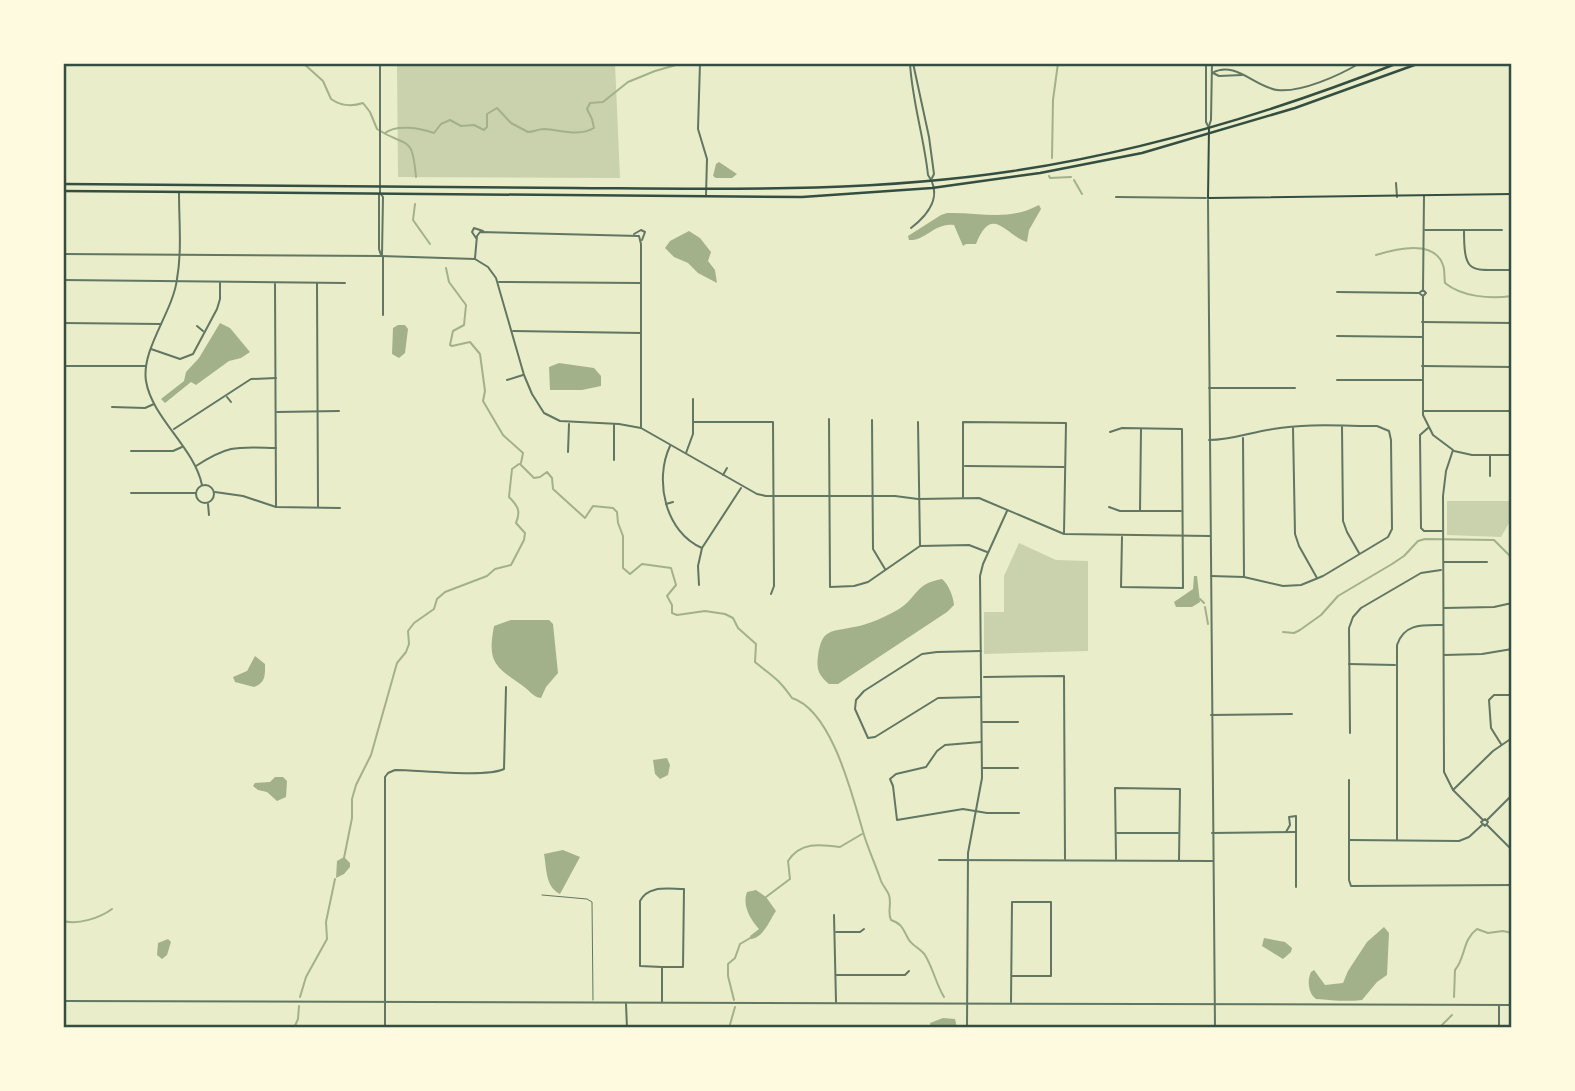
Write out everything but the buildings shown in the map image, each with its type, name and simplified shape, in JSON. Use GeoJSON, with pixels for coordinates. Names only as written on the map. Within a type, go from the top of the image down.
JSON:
{"type":"FeatureCollection","features":[{"type":"Feature","properties":{"kind":"highway"},"geometry":{"type":"LineString","coordinates":[[63,184],[706,189],[867,187],[1014,171],[1076,160],[1277,108],[1398,63]]}},
{"type":"Feature","properties":{"kind":"highway"},"geometry":{"type":"LineString","coordinates":[[63,191],[802,197],[932,188],[1053,171],[1142,153],[1342,92],[1420,63]]}},
{"type":"Feature","properties":{"kind":"main road"},"geometry":{"type":"LineString","coordinates":[[1209,127],[1208,198],[1512,194]]}},
{"type":"Feature","properties":{"kind":"street"},"geometry":{"type":"LineString","coordinates":[[380,63],[383,315]]}},
{"type":"Feature","properties":{"kind":"street"},"geometry":{"type":"LineString","coordinates":[[700,63],[698,129],[707,159],[706,196]]}},
{"type":"Feature","properties":{"kind":"street"},"geometry":{"type":"LineString","coordinates":[[912,63],[929,137],[934,174],[931,180]]}},
{"type":"Feature","properties":{"kind":"street"},"geometry":{"type":"LineString","coordinates":[[911,228],[930,211],[933,198],[912,63]]}},
{"type":"Feature","properties":{"kind":"street"},"geometry":{"type":"LineString","coordinates":[[1206,63],[1206,122],[1209,127]]}},
{"type":"Feature","properties":{"kind":"street"},"geometry":{"type":"LineString","coordinates":[[1209,127],[1212,63]]}},
{"type":"Feature","properties":{"kind":"street"},"geometry":{"type":"LineString","coordinates":[[1212,73],[1219,68],[1227,69],[1276,90],[1290,90],[1336,76],[1360,63]]}},
{"type":"Feature","properties":{"kind":"street"},"geometry":{"type":"LineString","coordinates":[[1212,73],[1219,76],[1243,75]]}},
{"type":"Feature","properties":{"kind":"street"},"geometry":{"type":"LineString","coordinates":[[1396,183],[1397,197]]}},
{"type":"Feature","properties":{"kind":"street"},"geometry":{"type":"LineString","coordinates":[[179,192],[177,281],[151,349],[146,366],[146,385],[195,466],[202,485]]}},
{"type":"Feature","properties":{"kind":"street"},"geometry":{"type":"LineString","coordinates":[[1424,196],[1423,290],[1426,293],[1423,296],[1422,322],[1422,411],[1428,428],[1438,441],[1453,450],[1468,454],[1512,456]]}},
{"type":"Feature","properties":{"kind":"street"},"geometry":{"type":"LineString","coordinates":[[1116,197],[1208,198],[1215,1028]]}},
{"type":"Feature","properties":{"kind":"street"},"geometry":{"type":"LineString","coordinates":[[476,239],[472,234],[474,228],[484,232]]}},
{"type":"Feature","properties":{"kind":"street"},"geometry":{"type":"LineString","coordinates":[[634,234],[641,230],[645,232],[641,241]]}},
{"type":"Feature","properties":{"kind":"street"},"geometry":{"type":"LineString","coordinates":[[1423,230],[1502,230]]}},
{"type":"Feature","properties":{"kind":"street"},"geometry":{"type":"LineString","coordinates":[[1465,230],[1464,257],[1468,265],[1476,270],[1512,270]]}},
{"type":"Feature","properties":{"kind":"street"},"geometry":{"type":"LineString","coordinates":[[475,259],[476,239],[478,234],[484,232],[639,236],[642,284],[640,428]]}},
{"type":"Feature","properties":{"kind":"street"},"geometry":{"type":"LineString","coordinates":[[63,254],[475,259],[488,267],[498,282],[532,394],[544,414],[560,421],[640,428],[757,494],[984,499],[1064,534],[1211,536]]}},
{"type":"Feature","properties":{"kind":"street"},"geometry":{"type":"LineString","coordinates":[[63,280],[345,283]]}},
{"type":"Feature","properties":{"kind":"street"},"geometry":{"type":"LineString","coordinates":[[151,349],[180,359],[193,354],[217,309],[220,282]]}},
{"type":"Feature","properties":{"kind":"street"},"geometry":{"type":"LineString","coordinates":[[275,282],[276,507]]}},
{"type":"Feature","properties":{"kind":"street"},"geometry":{"type":"LineString","coordinates":[[317,282],[318,508]]}},
{"type":"Feature","properties":{"kind":"street"},"geometry":{"type":"LineString","coordinates":[[498,282],[642,284]]}},
{"type":"Feature","properties":{"kind":"street"},"geometry":{"type":"LineString","coordinates":[[1419,293],[1423,290]]}},
{"type":"Feature","properties":{"kind":"street"},"geometry":{"type":"LineString","coordinates":[[1338,292],[1419,293],[1423,296]]}},
{"type":"Feature","properties":{"kind":"street"},"geometry":{"type":"LineString","coordinates":[[1422,322],[1512,323]]}},
{"type":"Feature","properties":{"kind":"street"},"geometry":{"type":"LineString","coordinates":[[63,323],[162,324]]}},
{"type":"Feature","properties":{"kind":"street"},"geometry":{"type":"LineString","coordinates":[[197,327],[204,332]]}},
{"type":"Feature","properties":{"kind":"street"},"geometry":{"type":"LineString","coordinates":[[512,331],[642,333]]}},
{"type":"Feature","properties":{"kind":"street"},"geometry":{"type":"LineString","coordinates":[[1337,336],[1422,337]]}},
{"type":"Feature","properties":{"kind":"street"},"geometry":{"type":"LineString","coordinates":[[63,366],[146,366]]}},
{"type":"Feature","properties":{"kind":"street"},"geometry":{"type":"LineString","coordinates":[[1422,366],[1512,367]]}},
{"type":"Feature","properties":{"kind":"street"},"geometry":{"type":"LineString","coordinates":[[507,380],[524,374]]}},
{"type":"Feature","properties":{"kind":"street"},"geometry":{"type":"LineString","coordinates":[[173,430],[251,379],[276,378]]}},
{"type":"Feature","properties":{"kind":"street"},"geometry":{"type":"LineString","coordinates":[[1337,380],[1422,380]]}},
{"type":"Feature","properties":{"kind":"street"},"geometry":{"type":"LineString","coordinates":[[1209,388],[1295,387]]}},
{"type":"Feature","properties":{"kind":"street"},"geometry":{"type":"LineString","coordinates":[[226,396],[230,402]]}},
{"type":"Feature","properties":{"kind":"street"},"geometry":{"type":"LineString","coordinates":[[686,454],[692,440],[693,399]]}},
{"type":"Feature","properties":{"kind":"street"},"geometry":{"type":"LineString","coordinates":[[112,407],[145,408],[155,403]]}},
{"type":"Feature","properties":{"kind":"street"},"geometry":{"type":"LineString","coordinates":[[276,412],[339,411]]}},
{"type":"Feature","properties":{"kind":"street"},"geometry":{"type":"LineString","coordinates":[[1422,411],[1512,411]]}},
{"type":"Feature","properties":{"kind":"street"},"geometry":{"type":"LineString","coordinates":[[829,419],[830,587],[860,586],[920,546],[970,545],[988,552]]}},
{"type":"Feature","properties":{"kind":"street"},"geometry":{"type":"LineString","coordinates":[[872,420],[873,549],[886,569]]}},
{"type":"Feature","properties":{"kind":"street"},"geometry":{"type":"LineString","coordinates":[[568,452],[569,422]]}},
{"type":"Feature","properties":{"kind":"street"},"geometry":{"type":"LineString","coordinates":[[693,422],[774,422],[774,586],[771,594]]}},
{"type":"Feature","properties":{"kind":"street"},"geometry":{"type":"LineString","coordinates":[[918,422],[920,546]]}},
{"type":"Feature","properties":{"kind":"street"},"geometry":{"type":"LineString","coordinates":[[963,498],[963,422],[1066,423],[1064,534]]}},
{"type":"Feature","properties":{"kind":"street"},"geometry":{"type":"LineString","coordinates":[[614,424],[614,460]]}},
{"type":"Feature","properties":{"kind":"street"},"geometry":{"type":"LineString","coordinates":[[1209,440],[1243,437],[1274,429],[1342,426],[1382,427],[1389,431],[1391,437],[1392,532],[1385,540],[1317,579],[1301,585],[1287,586],[1244,577],[1211,576]]}},
{"type":"Feature","properties":{"kind":"street"},"geometry":{"type":"LineString","coordinates":[[1342,426],[1343,521],[1360,554]]}},
{"type":"Feature","properties":{"kind":"street"},"geometry":{"type":"LineString","coordinates":[[1293,427],[1295,534],[1317,579]]}},
{"type":"Feature","properties":{"kind":"street"},"geometry":{"type":"LineString","coordinates":[[1110,432],[1122,428],[1182,429],[1183,588],[1121,587],[1122,536]]}},
{"type":"Feature","properties":{"kind":"street"},"geometry":{"type":"LineString","coordinates":[[1140,511],[1141,428]]}},
{"type":"Feature","properties":{"kind":"street"},"geometry":{"type":"LineString","coordinates":[[1428,428],[1420,435],[1421,528],[1424,531],[1443,531]]}},
{"type":"Feature","properties":{"kind":"street"},"geometry":{"type":"LineString","coordinates":[[1243,437],[1244,577]]}},
{"type":"Feature","properties":{"kind":"street"},"geometry":{"type":"LineString","coordinates":[[670,445],[664,472],[665,504],[670,517],[684,534],[702,548]]}},
{"type":"Feature","properties":{"kind":"street"},"geometry":{"type":"LineString","coordinates":[[131,451],[173,450],[183,446]]}},
{"type":"Feature","properties":{"kind":"street"},"geometry":{"type":"LineString","coordinates":[[195,466],[219,451],[231,448],[276,448]]}},
{"type":"Feature","properties":{"kind":"street"},"geometry":{"type":"LineString","coordinates":[[1453,450],[1444,482],[1444,768],[1447,781],[1453,790],[1483,820],[1487,820],[1512,795]]}},
{"type":"Feature","properties":{"kind":"street"},"geometry":{"type":"LineString","coordinates":[[1490,455],[1490,476]]}},
{"type":"Feature","properties":{"kind":"street"},"geometry":{"type":"LineString","coordinates":[[963,466],[1065,467]]}},
{"type":"Feature","properties":{"kind":"street"},"geometry":{"type":"LineString","coordinates":[[723,476],[727,468]]}},
{"type":"Feature","properties":{"kind":"street"},"geometry":{"type":"LineString","coordinates":[[202,485],[211,485],[215,492],[214,498],[207,503]]}},
{"type":"Feature","properties":{"kind":"street"},"geometry":{"type":"LineString","coordinates":[[196,493],[202,485]]}},
{"type":"Feature","properties":{"kind":"street"},"geometry":{"type":"LineString","coordinates":[[699,585],[699,557],[702,548],[742,487]]}},
{"type":"Feature","properties":{"kind":"street"},"geometry":{"type":"LineString","coordinates":[[215,492],[243,496],[276,507],[340,508]]}},
{"type":"Feature","properties":{"kind":"street"},"geometry":{"type":"LineString","coordinates":[[131,493],[196,493]]}},
{"type":"Feature","properties":{"kind":"street"},"geometry":{"type":"LineString","coordinates":[[196,493],[200,501],[207,503]]}},
{"type":"Feature","properties":{"kind":"street"},"geometry":{"type":"LineString","coordinates":[[665,504],[673,502]]}},
{"type":"Feature","properties":{"kind":"street"},"geometry":{"type":"LineString","coordinates":[[207,503],[209,515]]}},
{"type":"Feature","properties":{"kind":"street"},"geometry":{"type":"LineString","coordinates":[[1109,507],[1120,511],[1182,512]]}},
{"type":"Feature","properties":{"kind":"street"},"geometry":{"type":"LineString","coordinates":[[967,1028],[968,860],[982,768],[980,576],[1007,510]]}},
{"type":"Feature","properties":{"kind":"street"},"geometry":{"type":"LineString","coordinates":[[1443,562],[1487,562]]}},
{"type":"Feature","properties":{"kind":"street"},"geometry":{"type":"LineString","coordinates":[[1350,733],[1350,624],[1358,610],[1421,573],[1443,570]]}},
{"type":"Feature","properties":{"kind":"street"},"geometry":{"type":"LineString","coordinates":[[1443,608],[1494,607],[1512,603]]}},
{"type":"Feature","properties":{"kind":"street"},"geometry":{"type":"LineString","coordinates":[[1397,840],[1397,642],[1406,630],[1418,625],[1443,625]]}},
{"type":"Feature","properties":{"kind":"street"},"geometry":{"type":"LineString","coordinates":[[1443,655],[1482,654],[1512,649]]}},
{"type":"Feature","properties":{"kind":"street"},"geometry":{"type":"LineString","coordinates":[[981,651],[922,654],[864,691],[856,700],[855,709],[868,738],[938,698],[981,697]]}},
{"type":"Feature","properties":{"kind":"street"},"geometry":{"type":"LineString","coordinates":[[1349,664],[1396,664]]}},
{"type":"Feature","properties":{"kind":"street"},"geometry":{"type":"LineString","coordinates":[[982,677],[1065,676],[1065,860]]}},
{"type":"Feature","properties":{"kind":"street"},"geometry":{"type":"LineString","coordinates":[[385,1028],[384,785],[387,774],[395,770],[497,772],[504,769],[506,687]]}},
{"type":"Feature","properties":{"kind":"street"},"geometry":{"type":"LineString","coordinates":[[1501,745],[1491,729],[1489,700],[1497,694],[1512,695]]}},
{"type":"Feature","properties":{"kind":"street"},"geometry":{"type":"LineString","coordinates":[[1212,715],[1292,714]]}},
{"type":"Feature","properties":{"kind":"street"},"geometry":{"type":"LineString","coordinates":[[982,723],[1018,722]]}},
{"type":"Feature","properties":{"kind":"street"},"geometry":{"type":"LineString","coordinates":[[1453,790],[1512,738]]}},
{"type":"Feature","properties":{"kind":"street"},"geometry":{"type":"LineString","coordinates":[[982,742],[948,744],[937,751],[926,767],[896,774],[890,779],[897,820],[963,809],[990,814],[1019,813]]}},
{"type":"Feature","properties":{"kind":"street"},"geometry":{"type":"LineString","coordinates":[[982,768],[1018,768]]}},
{"type":"Feature","properties":{"kind":"street"},"geometry":{"type":"LineString","coordinates":[[1349,780],[1349,880],[1354,887],[1512,885]]}},
{"type":"Feature","properties":{"kind":"street"},"geometry":{"type":"LineString","coordinates":[[1116,860],[1115,788],[1180,789],[1179,860]]}},
{"type":"Feature","properties":{"kind":"street"},"geometry":{"type":"LineString","coordinates":[[1286,832],[1290,825],[1289,817],[1295,815],[1296,887]]}},
{"type":"Feature","properties":{"kind":"street"},"geometry":{"type":"LineString","coordinates":[[1350,840],[1459,841],[1469,837],[1482,825],[1483,820]]}},
{"type":"Feature","properties":{"kind":"street"},"geometry":{"type":"LineString","coordinates":[[1487,820],[1487,825],[1512,850]]}},
{"type":"Feature","properties":{"kind":"street"},"geometry":{"type":"LineString","coordinates":[[1482,825],[1487,825]]}},
{"type":"Feature","properties":{"kind":"street"},"geometry":{"type":"LineString","coordinates":[[1212,833],[1296,832]]}},
{"type":"Feature","properties":{"kind":"street"},"geometry":{"type":"LineString","coordinates":[[1117,833],[1179,833]]}},
{"type":"Feature","properties":{"kind":"street"},"geometry":{"type":"LineString","coordinates":[[939,860],[1213,861]]}},
{"type":"Feature","properties":{"kind":"street"},"geometry":{"type":"LineString","coordinates":[[654,889],[684,889],[683,967],[662,967],[640,966],[640,901],[654,889]]}},
{"type":"Feature","properties":{"kind":"street"},"geometry":{"type":"LineString","coordinates":[[1011,976],[1051,976],[1051,902],[1012,902],[1011,976],[1011,1003]]}},
{"type":"Feature","properties":{"kind":"street"},"geometry":{"type":"LineString","coordinates":[[834,915],[836,1003]]}},
{"type":"Feature","properties":{"kind":"street"},"geometry":{"type":"LineString","coordinates":[[835,932],[860,932],[864,929]]}},
{"type":"Feature","properties":{"kind":"street"},"geometry":{"type":"LineString","coordinates":[[662,967],[662,1003]]}},
{"type":"Feature","properties":{"kind":"street"},"geometry":{"type":"LineString","coordinates":[[835,975],[905,975],[909,971]]}},
{"type":"Feature","properties":{"kind":"street"},"geometry":{"type":"LineString","coordinates":[[63,1001],[1512,1005]]}},
{"type":"Feature","properties":{"kind":"street"},"geometry":{"type":"LineString","coordinates":[[626,1003],[627,1028]]}},
{"type":"Feature","properties":{"kind":"street"},"geometry":{"type":"LineString","coordinates":[[1499,1005],[1499,1028]]}},
{"type":"Feature","properties":{"kind":"lane"},"geometry":{"type":"LineString","coordinates":[[542,895],[587,898],[592,902],[593,1003]]}},
{"type":"Feature","properties":{"kind":"shaded area"},"geometry":{"type":"Polygon","coordinates":[[[397,63],[615,63],[620,178],[398,177],[397,63]]]}},
{"type":"Feature","properties":{"kind":"shaded area"},"geometry":{"type":"Polygon","coordinates":[[[719,162],[737,174],[732,178],[713,176],[719,162]]]}},
{"type":"Feature","properties":{"kind":"shaded area"},"geometry":{"type":"Polygon","coordinates":[[[1039,205],[1041,209],[1029,230],[1027,242],[994,224],[982,232],[976,244],[963,246],[954,225],[941,226],[921,238],[909,240],[908,236],[947,213],[1005,215],[1039,205]]]}},
{"type":"Feature","properties":{"kind":"shaded area"},"geometry":{"type":"Polygon","coordinates":[[[689,231],[700,238],[711,252],[708,261],[715,270],[717,283],[698,273],[688,263],[674,257],[665,248],[670,241],[689,231]]]}},
{"type":"Feature","properties":{"kind":"shaded area"},"geometry":{"type":"Polygon","coordinates":[[[220,323],[230,328],[250,352],[229,361],[196,385],[191,382],[165,403],[161,399],[184,381],[186,372],[199,358],[220,323]]]}},
{"type":"Feature","properties":{"kind":"shaded area"},"geometry":{"type":"Polygon","coordinates":[[[405,325],[408,329],[405,353],[399,358],[392,354],[393,328],[405,325]]]}},
{"type":"Feature","properties":{"kind":"shaded area"},"geometry":{"type":"Polygon","coordinates":[[[559,363],[594,368],[601,376],[601,386],[582,390],[550,390],[549,367],[559,363]]]}},
{"type":"Feature","properties":{"kind":"shaded area"},"geometry":{"type":"Polygon","coordinates":[[[1447,501],[1512,501],[1512,518],[1501,537],[1447,535],[1447,501]]]}},
{"type":"Feature","properties":{"kind":"shaded area"},"geometry":{"type":"Polygon","coordinates":[[[1019,543],[1056,560],[1088,561],[1088,651],[984,654],[984,612],[1004,612],[1004,576],[1019,543]]]}},
{"type":"Feature","properties":{"kind":"shaded area"},"geometry":{"type":"Polygon","coordinates":[[[1194,576],[1197,576],[1200,602],[1192,607],[1176,607],[1174,602],[1193,589],[1194,576]]]}},
{"type":"Feature","properties":{"kind":"shaded area"},"geometry":{"type":"Polygon","coordinates":[[[942,579],[949,587],[954,605],[947,612],[838,684],[829,684],[823,678],[817,661],[825,636],[889,614],[899,609],[926,584],[942,579]]]}},
{"type":"Feature","properties":{"kind":"shaded area"},"geometry":{"type":"Polygon","coordinates":[[[511,620],[549,620],[553,624],[558,673],[541,698],[495,662],[492,648],[494,626],[511,620]]]}},
{"type":"Feature","properties":{"kind":"shaded area"},"geometry":{"type":"Polygon","coordinates":[[[255,656],[265,664],[263,681],[254,687],[235,682],[233,677],[247,671],[255,656]]]}},
{"type":"Feature","properties":{"kind":"shaded area"},"geometry":{"type":"Polygon","coordinates":[[[667,758],[670,765],[668,775],[660,779],[655,774],[653,760],[667,758]]]}},
{"type":"Feature","properties":{"kind":"shaded area"},"geometry":{"type":"Polygon","coordinates":[[[275,777],[283,777],[287,781],[286,797],[277,801],[267,792],[253,786],[255,783],[270,782],[275,777]]]}},
{"type":"Feature","properties":{"kind":"shaded area"},"geometry":{"type":"Polygon","coordinates":[[[563,850],[580,857],[560,894],[549,882],[544,854],[563,850]]]}},
{"type":"Feature","properties":{"kind":"shaded area"},"geometry":{"type":"Polygon","coordinates":[[[344,857],[350,867],[336,878],[337,861],[344,857]]]}},
{"type":"Feature","properties":{"kind":"shaded area"},"geometry":{"type":"Polygon","coordinates":[[[756,890],[766,897],[776,911],[763,932],[751,939],[750,936],[759,929],[748,912],[746,897],[747,892],[756,890]]]}},
{"type":"Feature","properties":{"kind":"shaded area"},"geometry":{"type":"Polygon","coordinates":[[[1384,927],[1389,933],[1387,975],[1377,982],[1362,1000],[1316,999],[1309,986],[1311,972],[1314,970],[1325,985],[1343,983],[1367,942],[1384,927]]]}},
{"type":"Feature","properties":{"kind":"shaded area"},"geometry":{"type":"Polygon","coordinates":[[[1264,938],[1285,942],[1292,948],[1291,952],[1283,959],[1262,946],[1264,938]]]}},
{"type":"Feature","properties":{"kind":"shaded area"},"geometry":{"type":"Polygon","coordinates":[[[168,939],[171,942],[167,955],[162,959],[157,955],[158,943],[168,939]]]}},
{"type":"Feature","properties":{"kind":"shaded area"},"geometry":{"type":"Polygon","coordinates":[[[943,1018],[955,1019],[957,1028],[931,1028],[930,1023],[943,1018]]]}},
{"type":"Feature","properties":{"kind":"waterway"},"geometry":{"type":"LineString","coordinates":[[303,63],[323,81],[331,99],[346,105],[363,103],[377,129],[407,144],[413,154],[416,177]]}},
{"type":"Feature","properties":{"kind":"waterway"},"geometry":{"type":"LineString","coordinates":[[385,133],[395,128],[415,128],[434,133],[441,124],[450,120],[461,126],[474,125],[484,130],[487,127],[487,114],[497,108],[511,123],[528,132],[544,129],[576,133],[588,131],[594,128],[587,109],[590,103],[603,102],[628,82],[683,63]]}},
{"type":"Feature","properties":{"kind":"waterway"},"geometry":{"type":"LineString","coordinates":[[1052,158],[1053,100],[1058,63]]}},
{"type":"Feature","properties":{"kind":"waterway"},"geometry":{"type":"LineString","coordinates":[[1049,176],[1071,177]]}},
{"type":"Feature","properties":{"kind":"waterway"},"geometry":{"type":"LineString","coordinates":[[1074,180],[1082,194]]}},
{"type":"Feature","properties":{"kind":"waterway"},"geometry":{"type":"LineString","coordinates":[[415,204],[413,220],[430,244]]}},
{"type":"Feature","properties":{"kind":"waterway"},"geometry":{"type":"LineString","coordinates":[[1376,255],[1393,250],[1423,249],[1438,257],[1444,267],[1445,283],[1452,288],[1477,296],[1512,296]]}},
{"type":"Feature","properties":{"kind":"waterway"},"geometry":{"type":"LineString","coordinates":[[446,268],[449,282],[466,305],[464,325],[453,331],[450,345],[470,342],[480,354],[485,391],[483,401],[503,435],[523,453],[521,463]]}},
{"type":"Feature","properties":{"kind":"waterway"},"geometry":{"type":"LineString","coordinates":[[344,858],[352,818],[352,799],[371,755],[397,663],[409,644],[408,631],[414,623],[434,609],[437,599],[445,592],[487,576],[495,569],[511,565],[524,540],[525,533],[516,523],[518,509],[509,497],[512,469],[519,464]]}},
{"type":"Feature","properties":{"kind":"waterway"},"geometry":{"type":"LineString","coordinates":[[520,464],[534,478],[547,472],[552,478],[553,489],[585,518],[593,506],[613,508],[617,512],[623,536],[623,568],[630,574],[642,564],[671,568],[676,585],[667,596],[672,605],[672,613],[677,615],[705,611],[733,618],[738,628],[756,644],[755,662],[819,720],[839,758],[868,847],[889,895],[891,920],[900,925],[911,942],[925,955],[944,997]]}},
{"type":"Feature","properties":{"kind":"waterway"},"geometry":{"type":"LineString","coordinates":[[1283,632],[1294,633],[1300,630],[1321,615],[1338,596],[1404,556],[1418,541],[1494,540],[1512,558]]}},
{"type":"Feature","properties":{"kind":"waterway"},"geometry":{"type":"LineString","coordinates":[[1200,599],[1204,603]]}},
{"type":"Feature","properties":{"kind":"waterway"},"geometry":{"type":"LineString","coordinates":[[1205,607],[1208,624]]}},
{"type":"Feature","properties":{"kind":"waterway"},"geometry":{"type":"LineString","coordinates":[[766,897],[790,879],[788,861],[798,850],[817,845],[840,847],[862,834]]}},
{"type":"Feature","properties":{"kind":"waterway"},"geometry":{"type":"LineString","coordinates":[[300,997],[306,977],[327,939],[326,922],[335,879]]}},
{"type":"Feature","properties":{"kind":"waterway"},"geometry":{"type":"LineString","coordinates":[[63,921],[89,920],[112,909]]}},
{"type":"Feature","properties":{"kind":"waterway"},"geometry":{"type":"LineString","coordinates":[[1454,997],[1455,970],[1472,933],[1477,929],[1488,933],[1512,933]]}},
{"type":"Feature","properties":{"kind":"waterway"},"geometry":{"type":"LineString","coordinates":[[734,1000],[728,964],[735,958],[740,944],[752,937]]}},
{"type":"Feature","properties":{"kind":"waterway"},"geometry":{"type":"LineString","coordinates":[[294,1028],[299,1006]]}},
{"type":"Feature","properties":{"kind":"waterway"},"geometry":{"type":"LineString","coordinates":[[729,1028],[735,1007]]}},
{"type":"Feature","properties":{"kind":"waterway"},"geometry":{"type":"LineString","coordinates":[[1439,1028],[1452,1015]]}}]}
